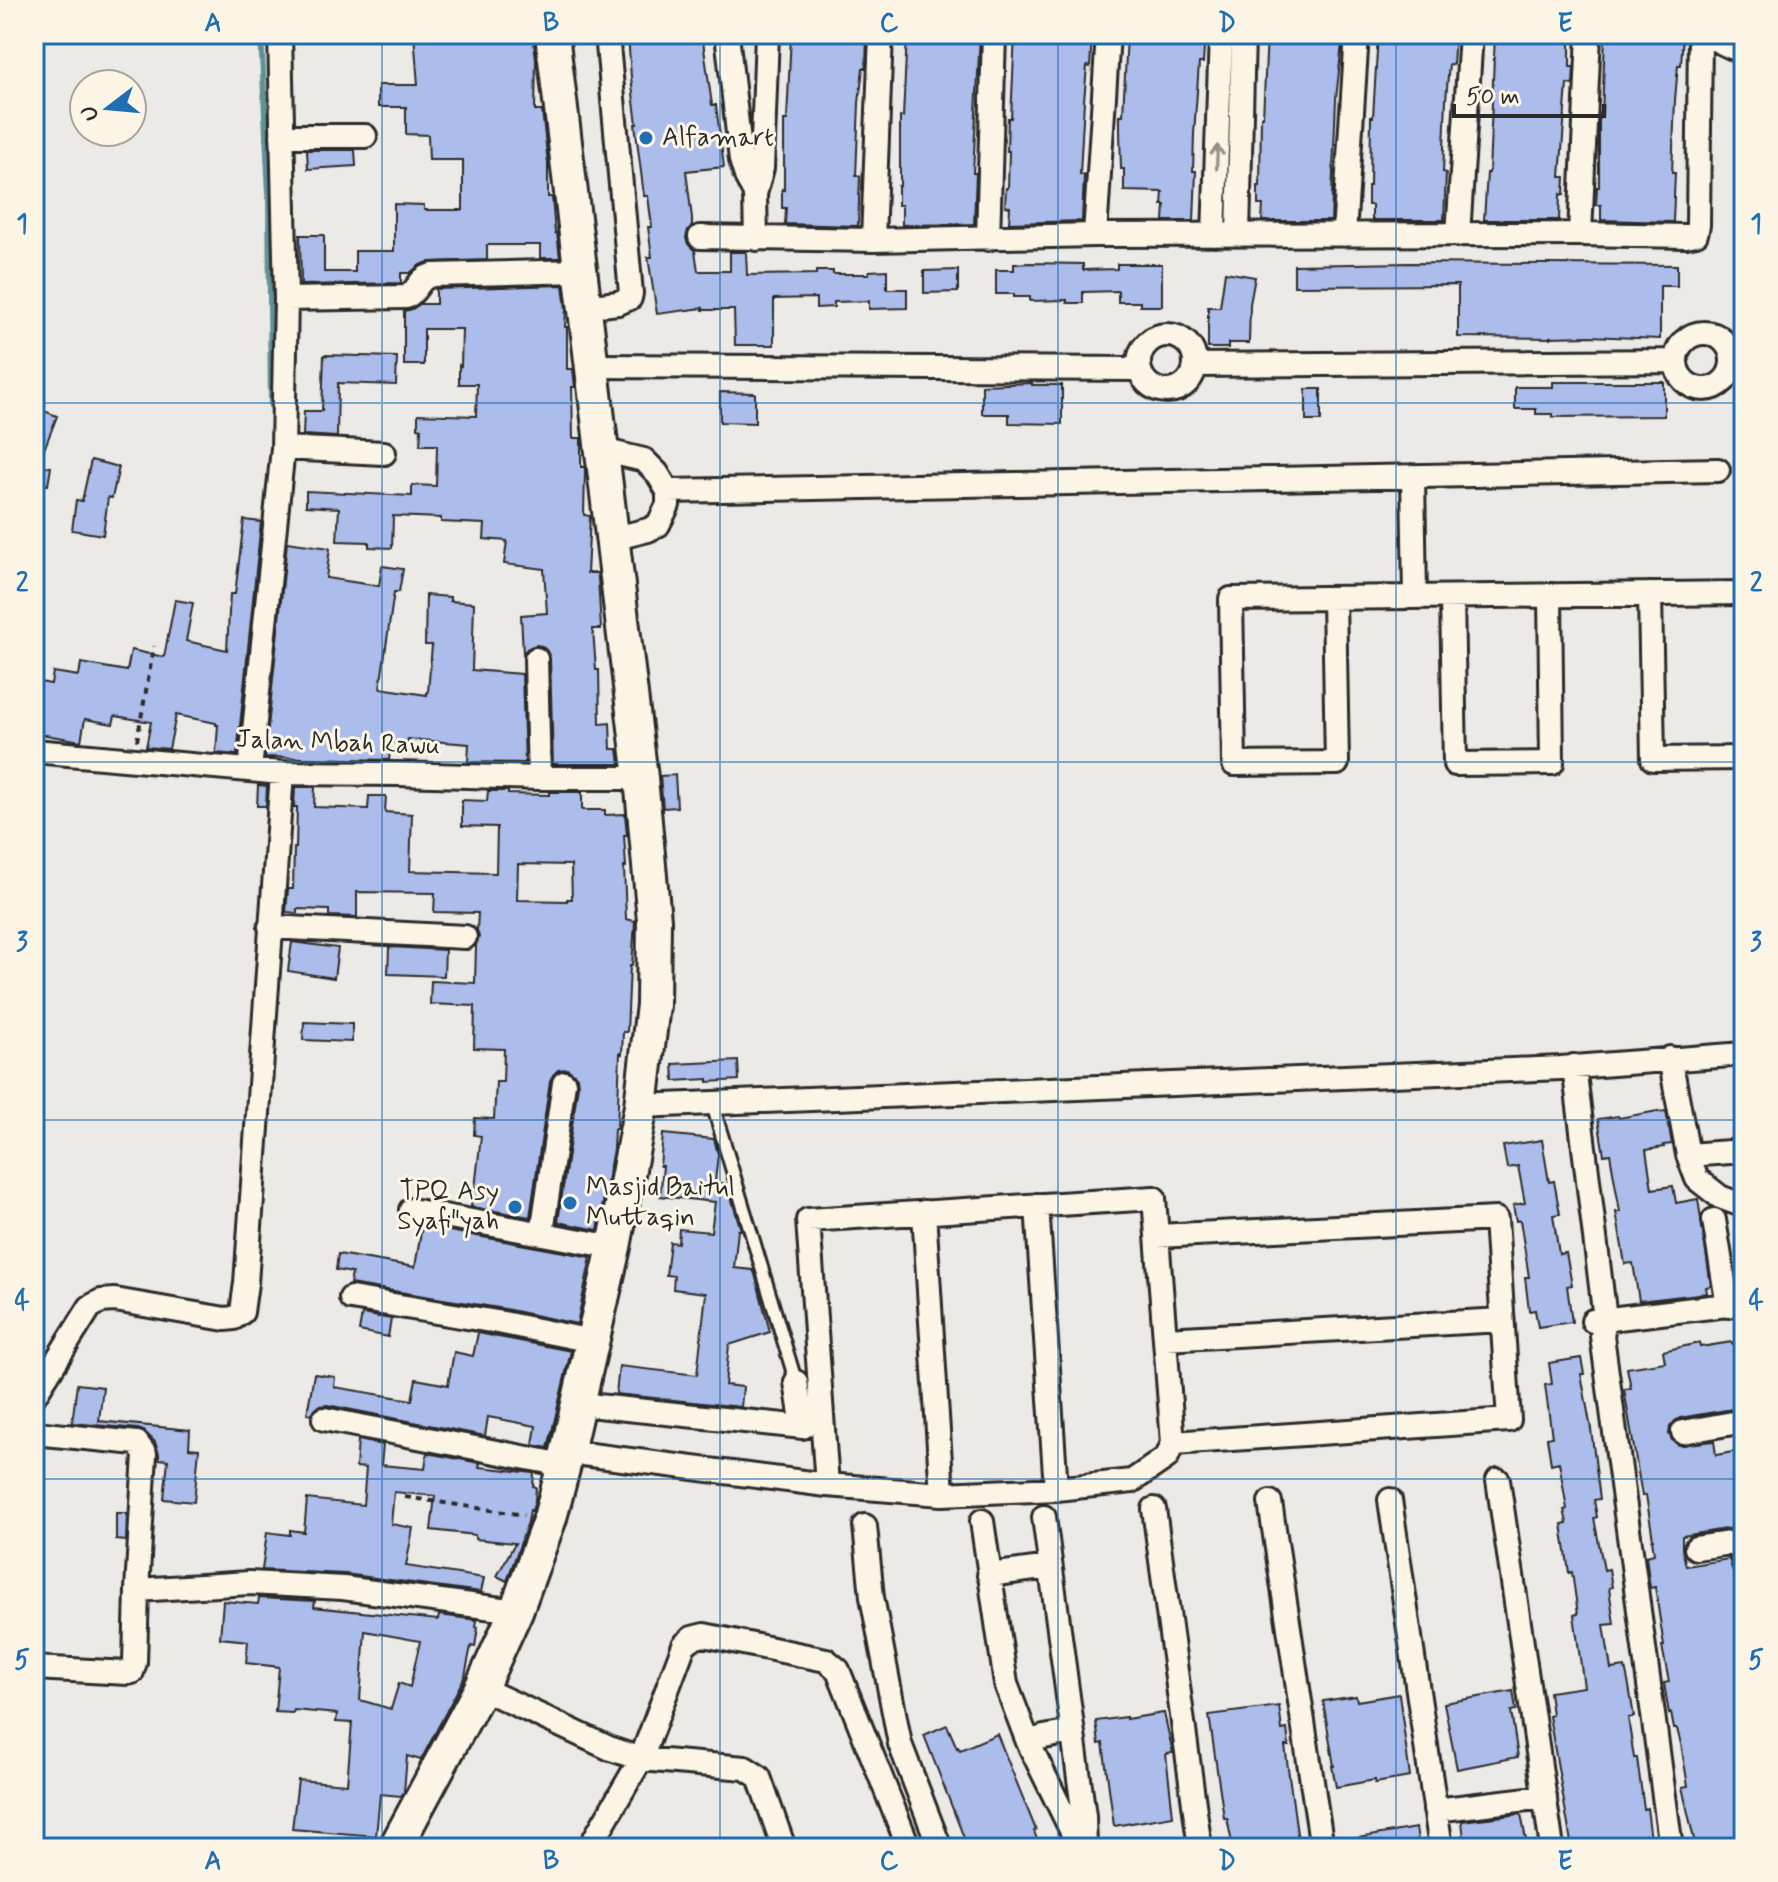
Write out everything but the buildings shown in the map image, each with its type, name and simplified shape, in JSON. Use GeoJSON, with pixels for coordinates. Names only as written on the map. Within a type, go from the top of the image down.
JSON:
{"type":"FeatureCollection","features":[{"type":"Feature","properties":{"kind":"street"},"geometry":{"type":"LineString","coordinates":[[250,770],[283,448],[286,299],[280,34]]}},
{"type":"Feature","properties":{"kind":"street"},"geometry":{"type":"LineString","coordinates":[[395,1848],[493,1693],[516,1611],[550,1518],[614,1247],[641,1106],[653,1005],[654,920],[641,778],[552,34]]}},
{"type":"Feature","properties":{"kind":"street"},"geometry":{"type":"LineString","coordinates":[[584,307],[624,301],[630,298],[631,289],[607,34]]}},
{"type":"Feature","properties":{"kind":"street"},"geometry":{"type":"LineString","coordinates":[[727,34],[741,160],[755,194]]}},
{"type":"Feature","properties":{"kind":"street"},"geometry":{"type":"LineString","coordinates":[[756,239],[755,194],[762,168],[767,34]]}},
{"type":"Feature","properties":{"kind":"street"},"geometry":{"type":"LineString","coordinates":[[873,240],[881,34]]}},
{"type":"Feature","properties":{"kind":"street"},"geometry":{"type":"LineString","coordinates":[[988,239],[994,34]]}},
{"type":"Feature","properties":{"kind":"street"},"geometry":{"type":"LineString","coordinates":[[1095,235],[1108,34]]}},
{"type":"Feature","properties":{"kind":"street"},"geometry":{"type":"LineString","coordinates":[[1221,34],[1230,74],[1238,234]]}},
{"type":"Feature","properties":{"kind":"street"},"geometry":{"type":"LineString","coordinates":[[1214,235],[1230,74],[1243,34]]}},
{"type":"Feature","properties":{"kind":"street"},"geometry":{"type":"LineString","coordinates":[[1344,235],[1357,34]]}},
{"type":"Feature","properties":{"kind":"street"},"geometry":{"type":"LineString","coordinates":[[1458,235],[1471,34]]}},
{"type":"Feature","properties":{"kind":"street"},"geometry":{"type":"LineString","coordinates":[[1580,234],[1589,34]]}},
{"type":"Feature","properties":{"kind":"street"},"geometry":{"type":"LineString","coordinates":[[700,237],[873,240],[1238,234],[1686,236],[1696,234],[1698,225],[1702,34],[1744,51]]}},
{"type":"Feature","properties":{"kind":"street"},"geometry":{"type":"LineString","coordinates":[[282,136],[365,136]]}},
{"type":"Feature","properties":{"kind":"street"},"geometry":{"type":"LineString","coordinates":[[286,299],[406,297],[412,294],[421,280],[433,275],[579,271]]}},
{"type":"Feature","properties":{"kind":"street"},"geometry":{"type":"LineString","coordinates":[[1172,335],[1185,340],[1194,351],[1196,365],[1193,377],[1186,386],[1175,391],[1163,392],[1152,388],[1139,369],[1140,355],[1147,343],[1159,336],[1172,335]]}},
{"type":"Feature","properties":{"kind":"street"},"geometry":{"type":"LineString","coordinates":[[1196,365],[1676,361]]}},
{"type":"Feature","properties":{"kind":"street"},"geometry":{"type":"LineString","coordinates":[[590,366],[1139,369]]}},
{"type":"Feature","properties":{"kind":"street"},"geometry":{"type":"LineString","coordinates":[[283,448],[384,453]]}},
{"type":"Feature","properties":{"kind":"street"},"geometry":{"type":"LineString","coordinates":[[602,450],[644,460],[668,491],[668,505],[658,525],[612,539]]}},
{"type":"Feature","properties":{"kind":"street"},"geometry":{"type":"LineString","coordinates":[[668,491],[1718,470]]}},
{"type":"Feature","properties":{"kind":"street"},"geometry":{"type":"LineString","coordinates":[[1413,476],[1415,597]]}},
{"type":"Feature","properties":{"kind":"street"},"geometry":{"type":"LineString","coordinates":[[1334,598],[1337,763],[1234,764],[1231,599],[1744,593]]}},
{"type":"Feature","properties":{"kind":"street"},"geometry":{"type":"LineString","coordinates":[[1650,594],[1653,759],[1744,758]]}},
{"type":"Feature","properties":{"kind":"street"},"geometry":{"type":"LineString","coordinates":[[1452,597],[1455,764],[1552,763],[1550,595]]}},
{"type":"Feature","properties":{"kind":"street"},"geometry":{"type":"LineString","coordinates":[[536,659],[539,778]]}},
{"type":"Feature","properties":{"kind":"street","name":"Jalan Mbah Rawu"},"geometry":{"type":"LineString","coordinates":[[34,751],[282,773],[641,778]]}},
{"type":"Feature","properties":{"kind":"street"},"geometry":{"type":"LineString","coordinates":[[34,1396],[90,1307],[101,1301],[115,1300],[225,1319],[234,1318],[242,1312],[276,927],[282,773]]}},
{"type":"Feature","properties":{"kind":"street"},"geometry":{"type":"LineString","coordinates":[[276,927],[465,937]]}},
{"type":"Feature","properties":{"kind":"street"},"geometry":{"type":"LineString","coordinates":[[641,1106],[1568,1067],[1744,1054]]}},
{"type":"Feature","properties":{"kind":"street"},"geometry":{"type":"LineString","coordinates":[[1670,1058],[1688,1155],[1697,1179],[1720,1197],[1744,1206]]}},
{"type":"Feature","properties":{"kind":"street"},"geometry":{"type":"LineString","coordinates":[[1568,1067],[1671,1848]]}},
{"type":"Feature","properties":{"kind":"street"},"geometry":{"type":"LineString","coordinates":[[542,1233],[564,1083]]}},
{"type":"Feature","properties":{"kind":"street"},"geometry":{"type":"LineString","coordinates":[[1688,1155],[1744,1151]]}},
{"type":"Feature","properties":{"kind":"street"},"geometry":{"type":"LineString","coordinates":[[324,1419],[566,1458],[827,1485],[942,1494],[1056,1489],[1132,1481],[1167,1457],[1173,1443],[1154,1198],[808,1220],[827,1485]]}},
{"type":"Feature","properties":{"kind":"street"},"geometry":{"type":"LineString","coordinates":[[1037,1205],[1056,1489]]}},
{"type":"Feature","properties":{"kind":"street"},"geometry":{"type":"LineString","coordinates":[[411,1210],[614,1247]]}},
{"type":"Feature","properties":{"kind":"street"},"geometry":{"type":"LineString","coordinates":[[924,1212],[942,1494]]}},
{"type":"Feature","properties":{"kind":"street"},"geometry":{"type":"LineString","coordinates":[[1157,1236],[1496,1219],[1509,1420],[1173,1443]]}},
{"type":"Feature","properties":{"kind":"street"},"geometry":{"type":"LineString","coordinates":[[1600,1325],[1736,1304],[1714,1220]]}},
{"type":"Feature","properties":{"kind":"street"},"geometry":{"type":"LineString","coordinates":[[351,1298],[592,1341]]}},
{"type":"Feature","properties":{"kind":"street"},"geometry":{"type":"LineString","coordinates":[[1165,1339],[1502,1320]]}},
{"type":"Feature","properties":{"kind":"street"},"geometry":{"type":"LineString","coordinates":[[578,1404],[803,1427],[796,1382]]}},
{"type":"Feature","properties":{"kind":"street"},"geometry":{"type":"LineString","coordinates":[[1683,1432],[1744,1421]]}},
{"type":"Feature","properties":{"kind":"street"},"geometry":{"type":"LineString","coordinates":[[34,1433],[137,1443],[145,1454],[134,1666],[128,1673],[34,1668]]}},
{"type":"Feature","properties":{"kind":"street"},"geometry":{"type":"LineString","coordinates":[[1498,1480],[1552,1848]]}},
{"type":"Feature","properties":{"kind":"street"},"geometry":{"type":"LineString","coordinates":[[1390,1500],[1441,1848]]}},
{"type":"Feature","properties":{"kind":"street"},"geometry":{"type":"LineString","coordinates":[[1270,1502],[1322,1848]]}},
{"type":"Feature","properties":{"kind":"street"},"geometry":{"type":"LineString","coordinates":[[1154,1509],[1200,1848]]}},
{"type":"Feature","properties":{"kind":"street"},"geometry":{"type":"LineString","coordinates":[[1044,1517],[1084,1816],[1083,1848]]}},
{"type":"Feature","properties":{"kind":"street"},"geometry":{"type":"LineString","coordinates":[[982,1521],[1006,1684],[1028,1742],[1083,1848]]}},
{"type":"Feature","properties":{"kind":"street"},"geometry":{"type":"LineString","coordinates":[[865,1526],[872,1597],[900,1744],[940,1848]]}},
{"type":"Feature","properties":{"kind":"street"},"geometry":{"type":"LineString","coordinates":[[1696,1548],[1743,1549]]}},
{"type":"Feature","properties":{"kind":"street"},"geometry":{"type":"LineString","coordinates":[[989,1575],[1050,1567]]}},
{"type":"Feature","properties":{"kind":"street"},"geometry":{"type":"LineString","coordinates":[[137,1590],[249,1583],[343,1588],[516,1611]]}},
{"type":"Feature","properties":{"kind":"street"},"geometry":{"type":"LineString","coordinates":[[589,1848],[641,1759],[684,1645],[692,1638],[704,1635],[826,1660],[838,1670],[909,1848]]}},
{"type":"Feature","properties":{"kind":"street"},"geometry":{"type":"LineString","coordinates":[[493,1693],[611,1749],[641,1759],[745,1768],[753,1772],[759,1777],[784,1848]]}},
{"type":"Feature","properties":{"kind":"street"},"geometry":{"type":"LineString","coordinates":[[1028,1742],[1072,1732]]}},
{"type":"Feature","properties":{"kind":"street"},"geometry":{"type":"LineString","coordinates":[[1435,1810],[1545,1797]]}},
{"type":"Feature","properties":{"kind":"lane"},"geometry":{"type":"LineString","coordinates":[[712,1103],[796,1382]]}},
{"type":"Feature","properties":{"kind":"path"},"geometry":{"type":"LineString","coordinates":[[134,760],[154,646]]}},
{"type":"Feature","properties":{"kind":"path"},"geometry":{"type":"LineString","coordinates":[[405,1497],[550,1518]]}},
{"type":"Feature","properties":{"kind":"waterway"},"geometry":{"type":"LineString","coordinates":[[261,34],[269,194],[271,406]]}},
{"type":"Feature","properties":{"kind":"place","name":"Alfamart"},"geometry":{"type":"Point","coordinates":[646,138]}},
{"type":"Feature","properties":{"kind":"place","name":"Masjid Baitul Muttaqin"},"geometry":{"type":"Point","coordinates":[570,1203]}},
{"type":"Feature","properties":{"kind":"place","name":"TPQ Asy Syafi\"yah"},"geometry":{"type":"Point","coordinates":[515,1207]}}]}
